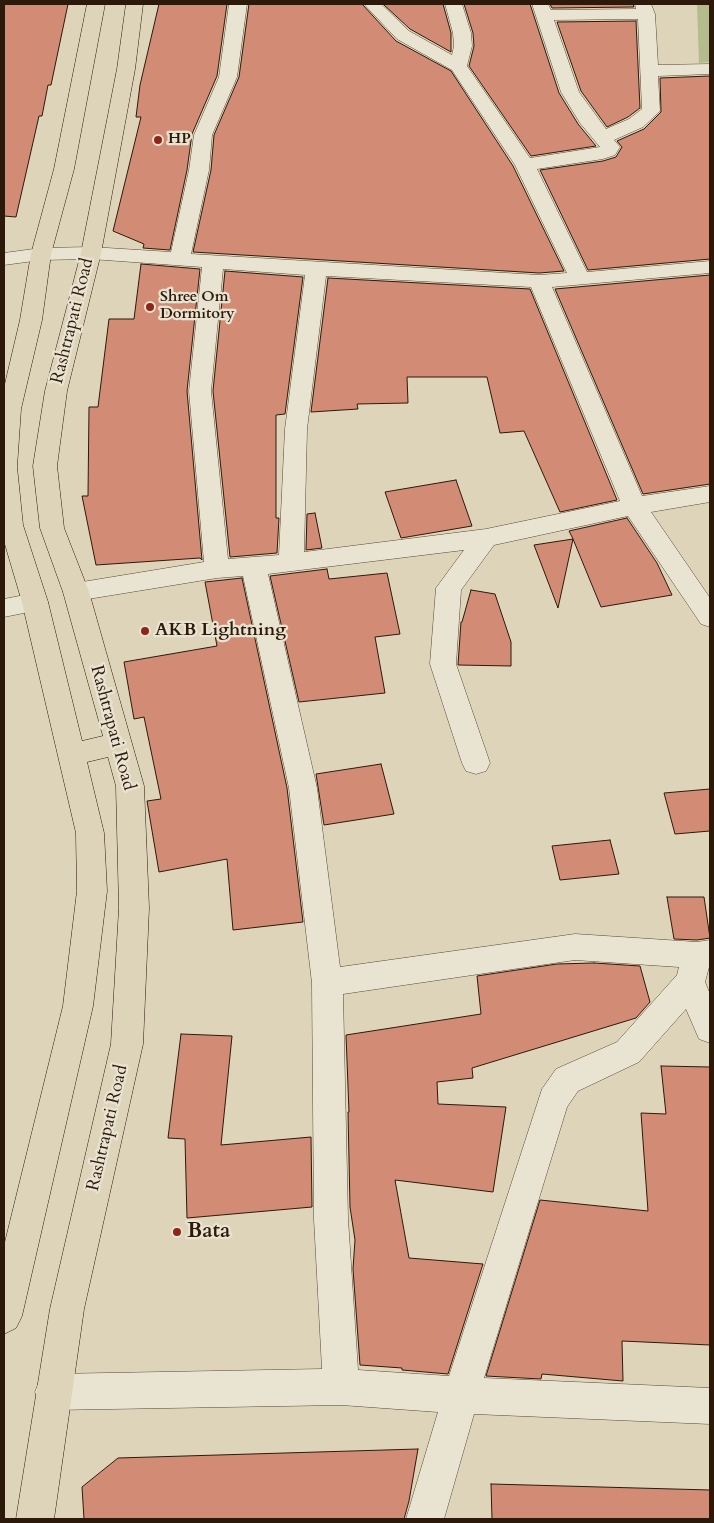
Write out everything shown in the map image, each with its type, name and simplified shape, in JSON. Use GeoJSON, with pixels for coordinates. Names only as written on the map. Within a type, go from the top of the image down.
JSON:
{"type":"FeatureCollection","features":[{"type":"Feature","properties":{"kind":"main road"},"geometry":{"type":"LineString","coordinates":[[4,1316],[78,1006],[91,900],[90,833],[35,602],[11,526],[5,467],[10,409],[31,320],[41,254],[64,168],[96,4]]}},
{"type":"Feature","properties":{"kind":"main road","name":"Rashtrapati Road"},"geometry":{"type":"LineString","coordinates":[[35,1519],[67,1309],[128,1044],[134,908],[130,786],[76,592],[52,528],[45,466],[56,391],[91,253],[126,69],[135,4]]}},
{"type":"Feature","properties":{"kind":"main road"},"geometry":{"type":"LineString","coordinates":[[72,755],[118,744]]}},
{"type":"Feature","properties":{"kind":"street"},"geometry":{"type":"LineString","coordinates":[[180,258],[199,170],[203,135],[228,77],[238,4]]}},
{"type":"Feature","properties":{"kind":"street"},"geometry":{"type":"LineString","coordinates":[[372,4],[403,35],[458,66],[525,165],[580,279]]}},
{"type":"Feature","properties":{"kind":"street"},"geometry":{"type":"LineString","coordinates":[[454,4],[462,33],[462,46],[458,66]]}},
{"type":"Feature","properties":{"kind":"street"},"geometry":{"type":"LineString","coordinates":[[525,165],[603,153],[610,147],[602,138],[577,106],[570,92],[542,9],[645,9],[651,111],[636,123],[602,138]]}},
{"type":"Feature","properties":{"kind":"street"},"geometry":{"type":"LineString","coordinates":[[650,71],[710,68]]}},
{"type":"Feature","properties":{"kind":"street"},"geometry":{"type":"LineString","coordinates":[[4,259],[41,254],[91,253],[316,269],[540,281],[710,267]]}},
{"type":"Feature","properties":{"kind":"street"},"geometry":{"type":"LineString","coordinates":[[213,261],[200,391],[217,569]]}},
{"type":"Feature","properties":{"kind":"street"},"geometry":{"type":"LineString","coordinates":[[291,563],[296,429],[316,269]]}},
{"type":"Feature","properties":{"kind":"street"},"geometry":{"type":"LineString","coordinates":[[540,281],[634,506],[710,617]]}},
{"type":"Feature","properties":{"kind":"street"},"geometry":{"type":"LineString","coordinates":[[76,592],[217,569],[291,563],[486,538],[634,506],[710,494]]}},
{"type":"Feature","properties":{"kind":"street"},"geometry":{"type":"LineString","coordinates":[[476,763],[443,664],[450,588],[486,538]]}},
{"type":"Feature","properties":{"kind":"street"},"geometry":{"type":"LineString","coordinates":[[254,567],[303,788],[327,983],[331,1219],[341,1387]]}},
{"type":"Feature","properties":{"kind":"street"},"geometry":{"type":"LineString","coordinates":[[4,608],[35,602]]}},
{"type":"Feature","properties":{"kind":"street"},"geometry":{"type":"LineString","coordinates":[[327,983],[575,947],[699,963]]}},
{"type":"Feature","properties":{"kind":"street"},"geometry":{"type":"LineString","coordinates":[[699,963],[710,1029]]}},
{"type":"Feature","properties":{"kind":"street"},"geometry":{"type":"LineString","coordinates":[[425,1519],[461,1395],[553,1100],[567,1080],[628,1052],[699,963]]}},
{"type":"Feature","properties":{"kind":"street"},"geometry":{"type":"LineString","coordinates":[[53,1392],[341,1387],[461,1395],[710,1406]]}},
{"type":"Feature","properties":{"kind":"green space"},"geometry":{"type":"Polygon","coordinates":[[[697,4],[710,4],[710,62],[699,63],[697,4]]]}},
{"type":"Feature","properties":{"kind":"building"},"geometry":{"type":"Polygon","coordinates":[[[4,4],[68,4],[51,85],[48,85],[42,116],[39,116],[16,217],[4,216],[4,4]]]}},
{"type":"Feature","properties":{"kind":"building"},"geometry":{"type":"Polygon","coordinates":[[[159,4],[227,4],[217,76],[192,134],[187,170],[170,250],[143,248],[144,244],[113,231],[141,117],[136,117],[140,85],[159,4]]]}},
{"type":"Feature","properties":{"kind":"building"},"geometry":{"type":"Polygon","coordinates":[[[249,4],[362,4],[396,41],[451,71],[513,166],[564,271],[539,273],[193,252],[211,170],[214,135],[239,77],[249,4]]]}},
{"type":"Feature","properties":{"kind":"building"},"geometry":{"type":"Polygon","coordinates":[[[383,4],[443,4],[451,33],[451,52],[410,29],[383,4]]]}},
{"type":"Feature","properties":{"kind":"building"},"geometry":{"type":"Polygon","coordinates":[[[464,4],[530,4],[559,93],[578,124],[596,146],[531,156],[469,66],[474,46],[473,33],[464,4]]]}},
{"type":"Feature","properties":{"kind":"building"},"geometry":{"type":"Polygon","coordinates":[[[550,4],[633,4],[634,7],[552,8],[550,4]]]}},
{"type":"Feature","properties":{"kind":"building"},"geometry":{"type":"Polygon","coordinates":[[[636,21],[640,108],[628,117],[607,127],[581,91],[557,22],[636,21]]]}},
{"type":"Feature","properties":{"kind":"building"},"geometry":{"type":"Polygon","coordinates":[[[710,76],[710,259],[588,270],[540,170],[603,161],[616,157],[622,147],[617,141],[644,129],[661,112],[660,78],[710,76]]]}},
{"type":"Feature","properties":{"kind":"building"},"geometry":{"type":"Polygon","coordinates":[[[141,264],[200,269],[187,391],[202,560],[200,558],[96,565],[82,496],[88,496],[89,407],[98,407],[109,319],[134,319],[141,264]]]}},
{"type":"Feature","properties":{"kind":"building"},"geometry":{"type":"Polygon","coordinates":[[[225,271],[303,277],[285,414],[276,415],[276,518],[279,518],[277,553],[230,557],[213,391],[225,271]]]}},
{"type":"Feature","properties":{"kind":"building"},"geometry":{"type":"Polygon","coordinates":[[[710,275],[710,484],[643,494],[555,289],[710,275]]]}},
{"type":"Feature","properties":{"kind":"building"},"geometry":{"type":"Polygon","coordinates":[[[328,278],[530,289],[617,500],[560,512],[524,431],[500,433],[487,377],[407,377],[408,403],[357,404],[358,409],[311,412],[328,278]]]}},
{"type":"Feature","properties":{"kind":"building"},"geometry":{"type":"Polygon","coordinates":[[[456,480],[472,526],[401,538],[385,492],[456,480]]]}},
{"type":"Feature","properties":{"kind":"building"},"geometry":{"type":"Polygon","coordinates":[[[315,513],[322,548],[306,550],[307,514],[315,513]]]}},
{"type":"Feature","properties":{"kind":"building"},"geometry":{"type":"Polygon","coordinates":[[[627,518],[657,563],[672,595],[601,607],[569,531],[627,518]]]}},
{"type":"Feature","properties":{"kind":"building"},"geometry":{"type":"Polygon","coordinates":[[[573,539],[558,608],[534,545],[573,539]]]}},
{"type":"Feature","properties":{"kind":"building"},"geometry":{"type":"Polygon","coordinates":[[[327,569],[329,579],[387,573],[400,634],[375,637],[385,693],[299,702],[270,576],[327,569]]]}},
{"type":"Feature","properties":{"kind":"building"},"geometry":{"type":"Polygon","coordinates":[[[242,578],[287,788],[303,922],[233,930],[227,859],[159,872],[147,801],[161,799],[144,717],[134,719],[124,662],[217,646],[205,582],[242,578]]]}},
{"type":"Feature","properties":{"kind":"building"},"geometry":{"type":"Polygon","coordinates":[[[471,590],[495,594],[511,642],[511,666],[458,665],[461,622],[471,590]]]}},
{"type":"Feature","properties":{"kind":"building"},"geometry":{"type":"Polygon","coordinates":[[[381,764],[394,814],[324,825],[316,774],[381,764]]]}},
{"type":"Feature","properties":{"kind":"building"},"geometry":{"type":"Polygon","coordinates":[[[710,789],[710,831],[675,834],[664,793],[710,789]]]}},
{"type":"Feature","properties":{"kind":"building"},"geometry":{"type":"Polygon","coordinates":[[[610,840],[619,874],[560,880],[552,846],[610,840]]]}},
{"type":"Feature","properties":{"kind":"building"},"geometry":{"type":"Polygon","coordinates":[[[667,897],[704,897],[710,938],[697,940],[674,939],[667,897]]]}},
{"type":"Feature","properties":{"kind":"building"},"geometry":{"type":"Polygon","coordinates":[[[594,963],[640,966],[650,1002],[636,1018],[472,1068],[473,1078],[437,1082],[438,1104],[506,1107],[493,1192],[395,1180],[409,1258],[483,1264],[448,1374],[360,1365],[353,1269],[355,1240],[350,1207],[346,1035],[481,1014],[477,976],[557,964],[594,963]]]}},
{"type":"Feature","properties":{"kind":"building"},"geometry":{"type":"Polygon","coordinates":[[[181,1034],[232,1036],[221,1145],[311,1137],[312,1207],[187,1218],[185,1139],[168,1138],[181,1034]]]}},
{"type":"Feature","properties":{"kind":"building"},"geometry":{"type":"Polygon","coordinates":[[[661,1066],[710,1067],[710,1345],[622,1341],[623,1381],[542,1374],[541,1379],[486,1376],[540,1200],[648,1211],[641,1113],[666,1114],[661,1066]]]}},
{"type":"Feature","properties":{"kind":"building"},"geometry":{"type":"Polygon","coordinates":[[[418,1449],[404,1519],[84,1519],[82,1487],[118,1458],[418,1449]]]}},
{"type":"Feature","properties":{"kind":"building"},"geometry":{"type":"Polygon","coordinates":[[[491,1484],[710,1490],[710,1519],[492,1519],[491,1484]]]}},
{"type":"Feature","properties":{"kind":"place","name":"HP"},"geometry":{"type":"Point","coordinates":[158,140]}},
{"type":"Feature","properties":{"kind":"place","name":"Shree Om Dormitory"},"geometry":{"type":"Point","coordinates":[150,307]}},
{"type":"Feature","properties":{"kind":"place","name":"AKB Lightning"},"geometry":{"type":"Point","coordinates":[145,631]}},
{"type":"Feature","properties":{"kind":"place","name":"Bata"},"geometry":{"type":"Point","coordinates":[177,1232]}}]}
